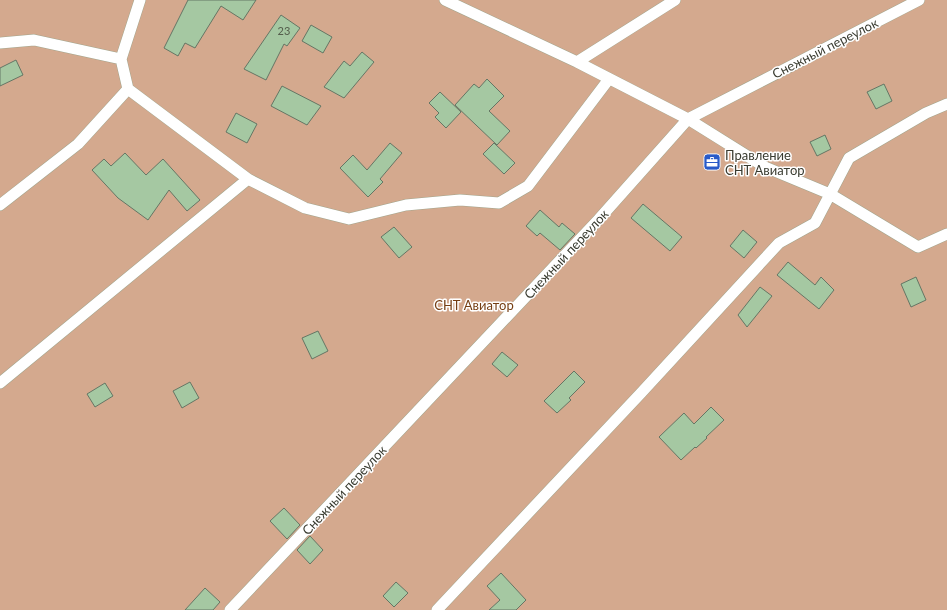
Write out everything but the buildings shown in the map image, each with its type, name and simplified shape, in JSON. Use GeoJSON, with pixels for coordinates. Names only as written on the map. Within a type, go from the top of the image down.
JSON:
{"type":"FeatureCollection","features":[{"type":"Feature","properties":{"kind":"lane"},"geometry":{"type":"LineString","coordinates":[[140,0],[121,58],[128,89],[248,179],[306,208],[349,219],[406,205],[460,200],[499,203],[528,186],[609,78]]}},
{"type":"Feature","properties":{"kind":"lane"},"geometry":{"type":"LineString","coordinates":[[445,0],[577,62],[688,119],[765,167],[830,194],[918,247],[947,234]]}},
{"type":"Feature","properties":{"kind":"lane"},"geometry":{"type":"LineString","coordinates":[[577,62],[675,0]]}},
{"type":"Feature","properties":{"kind":"lane","name":"Снежный переулок"},"geometry":{"type":"LineString","coordinates":[[230,610],[599,220],[688,119],[919,0]]}},
{"type":"Feature","properties":{"kind":"lane"},"geometry":{"type":"LineString","coordinates":[[0,43],[34,40],[121,58]]}},
{"type":"Feature","properties":{"kind":"lane"},"geometry":{"type":"LineString","coordinates":[[0,206],[78,144],[128,89]]}},
{"type":"Feature","properties":{"kind":"lane"},"geometry":{"type":"LineString","coordinates":[[437,610],[641,393],[779,243],[815,223],[849,158],[926,113],[947,104]]}},
{"type":"Feature","properties":{"kind":"lane"},"geometry":{"type":"LineString","coordinates":[[0,383],[248,179]]}},
{"type":"Feature","properties":{"kind":"green space","name":"СНТ Авиатор"},"geometry":{"type":"Polygon","coordinates":[[[0,0],[947,0],[947,610],[0,610],[0,0]]]}},
{"type":"Feature","properties":{"kind":"place","name":"Правление СНТ Авиатор"},"geometry":{"type":"Point","coordinates":[712,162]}}]}
